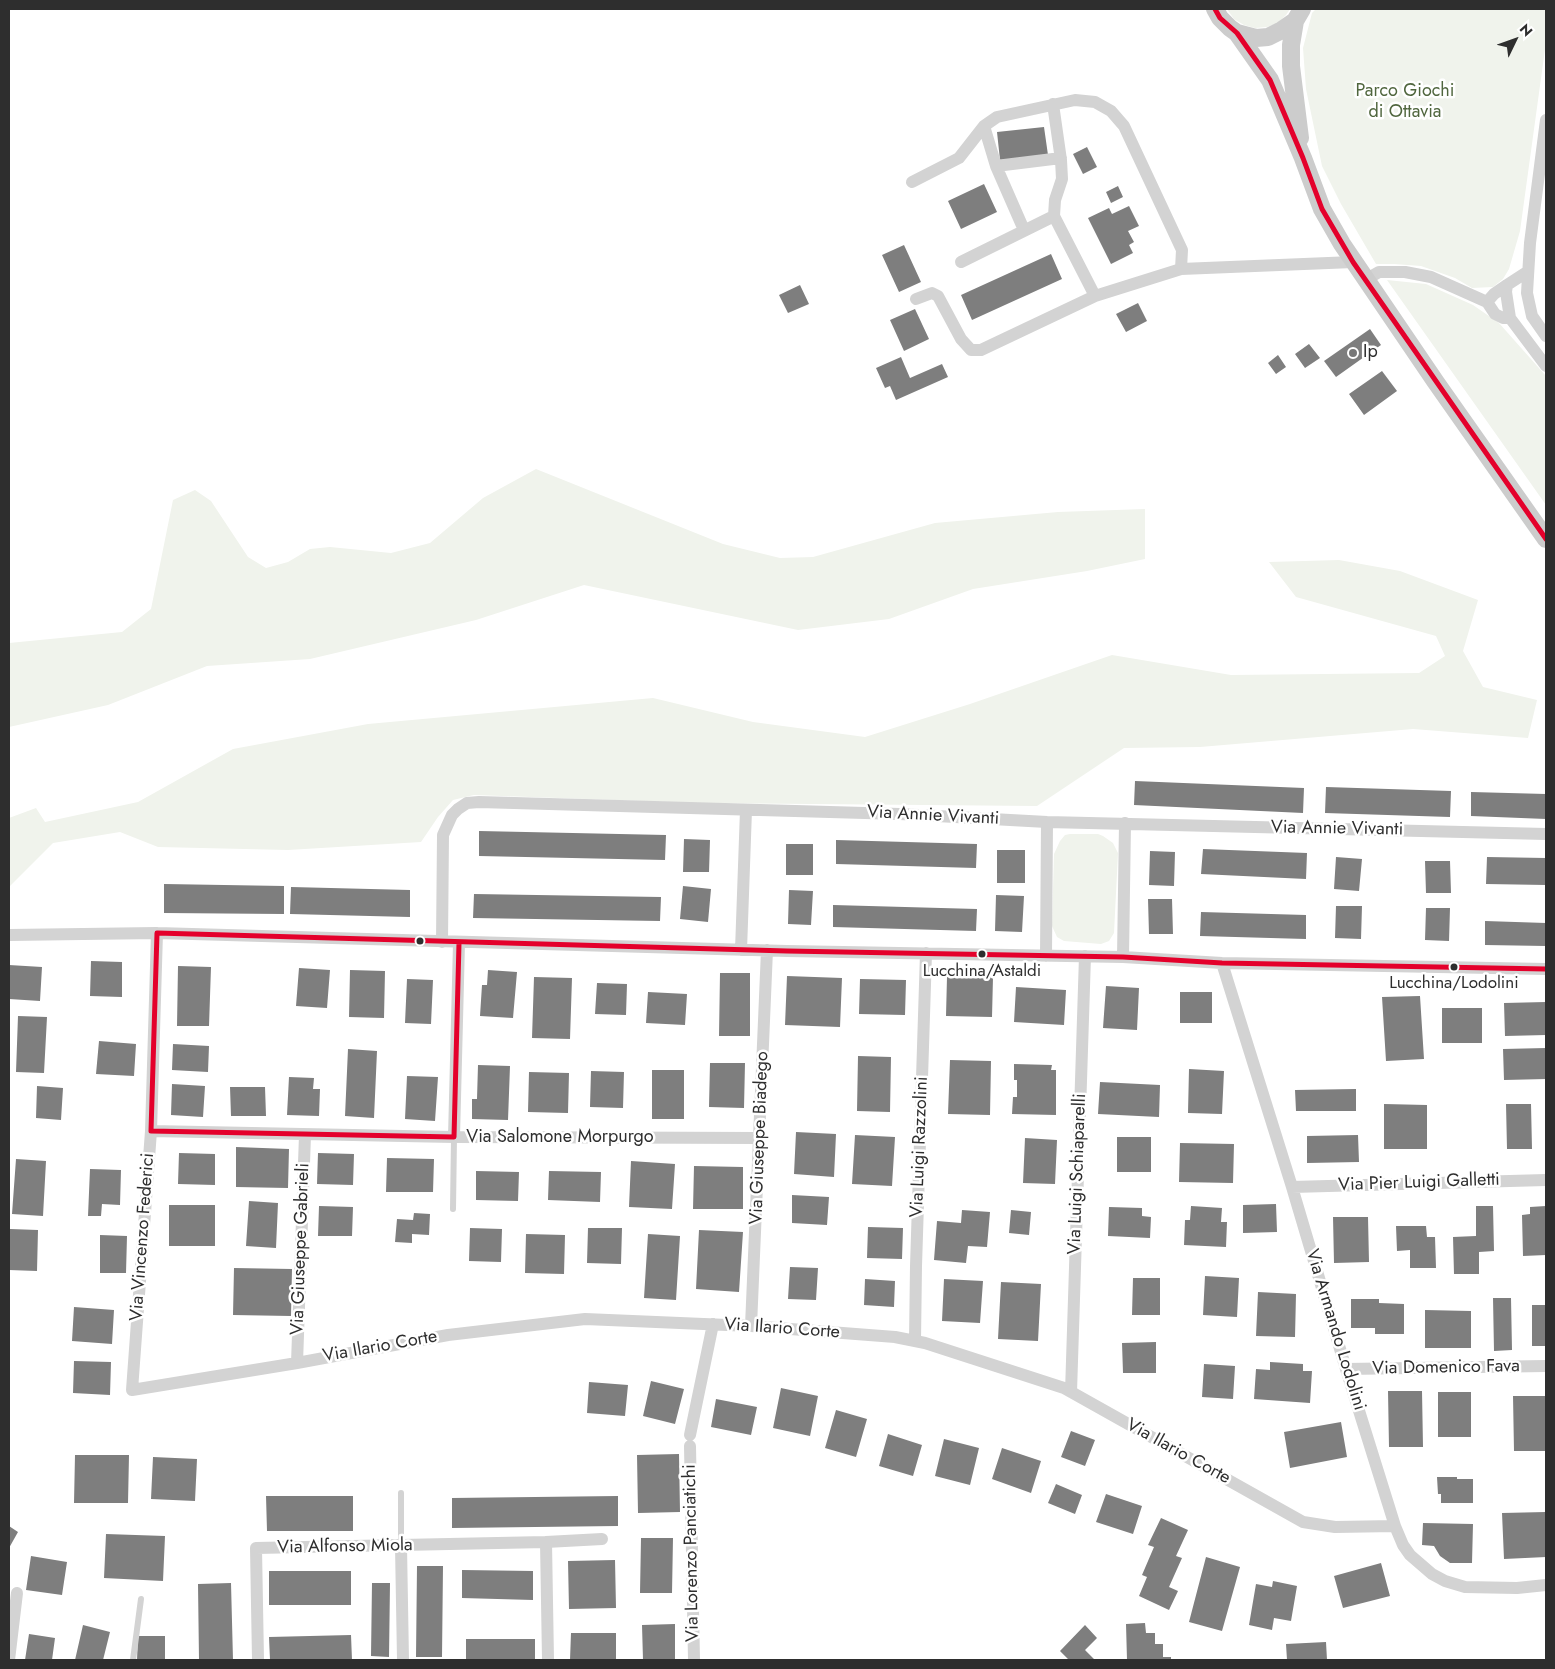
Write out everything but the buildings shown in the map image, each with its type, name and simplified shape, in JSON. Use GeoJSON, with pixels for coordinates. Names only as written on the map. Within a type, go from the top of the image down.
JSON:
{"type":"FeatureCollection","features":[{"type":"Feature","properties":{"kind":"street"},"geometry":{"type":"LineString","coordinates":[[1214,12],[1237,33],[1270,80],[1303,158],[1322,210],[1353,262],[1546,539]]}},
{"type":"Feature","properties":{"kind":"street"},"geometry":{"type":"LineString","coordinates":[[1237,33],[1256,38],[1268,37],[1282,30],[1298,15]]}},
{"type":"Feature","properties":{"kind":"street"},"geometry":{"type":"LineString","coordinates":[[1298,15],[1292,45],[1291,66],[1303,158]]}},
{"type":"Feature","properties":{"kind":"street"},"geometry":{"type":"LineString","coordinates":[[912,182],[959,158],[984,126],[997,117],[1075,100],[1095,102],[1111,112],[1124,126],[1182,250],[1181,269]]}},
{"type":"Feature","properties":{"kind":"street"},"geometry":{"type":"LineString","coordinates":[[1054,104],[1062,179],[1055,200],[1054,216],[1095,296]]}},
{"type":"Feature","properties":{"kind":"street"},"geometry":{"type":"LineString","coordinates":[[1546,120],[1527,272],[1527,293],[1530,311],[1535,322],[1546,336]]}},
{"type":"Feature","properties":{"kind":"street"},"geometry":{"type":"LineString","coordinates":[[984,126],[996,166],[1024,230]]}},
{"type":"Feature","properties":{"kind":"street"},"geometry":{"type":"LineString","coordinates":[[996,166],[1061,158]]}},
{"type":"Feature","properties":{"kind":"street"},"geometry":{"type":"LineString","coordinates":[[961,262],[1054,216]]}},
{"type":"Feature","properties":{"kind":"street"},"geometry":{"type":"LineString","coordinates":[[916,299],[932,294],[938,296],[961,339],[971,350],[981,350],[1095,296],[1181,269],[1353,262]]}},
{"type":"Feature","properties":{"kind":"street"},"geometry":{"type":"LineString","coordinates":[[1365,280],[1379,272],[1406,272],[1430,277],[1487,302],[1495,314],[1503,318],[1510,318]]}},
{"type":"Feature","properties":{"kind":"street"},"geometry":{"type":"LineString","coordinates":[[1487,302],[1494,294],[1527,272]]}},
{"type":"Feature","properties":{"kind":"street"},"geometry":{"type":"LineString","coordinates":[[1507,285],[1506,292],[1510,318],[1546,366]]}},
{"type":"Feature","properties":{"kind":"street","name":"Via Annie Vivanti"},"geometry":{"type":"LineString","coordinates":[[442,942],[444,835],[452,815],[467,803],[900,814],[1047,822],[1546,834]]}},
{"type":"Feature","properties":{"kind":"street"},"geometry":{"type":"LineString","coordinates":[[741,950],[746,810]]}},
{"type":"Feature","properties":{"kind":"street"},"geometry":{"type":"LineString","coordinates":[[1046,956],[1047,822]]}},
{"type":"Feature","properties":{"kind":"street"},"geometry":{"type":"LineString","coordinates":[[1123,957],[1125,824]]}},
{"type":"Feature","properties":{"kind":"street"},"geometry":{"type":"LineString","coordinates":[[9,935],[157,933],[459,943],[1123,957],[1222,963],[1546,969]]}},
{"type":"Feature","properties":{"kind":"street","name":"Via Vincenzo Federici"},"geometry":{"type":"LineString","coordinates":[[132,1390],[151,1131],[157,933]]}},
{"type":"Feature","properties":{"kind":"street"},"geometry":{"type":"LineString","coordinates":[[454,1137],[459,943]]}},
{"type":"Feature","properties":{"kind":"street","name":"Via Giuseppe Biadego"},"geometry":{"type":"LineString","coordinates":[[751,1326],[767,950]]}},
{"type":"Feature","properties":{"kind":"street","name":"Via Luigi Razzolini"},"geometry":{"type":"LineString","coordinates":[[916,1341],[916,1256],[926,953]]}},
{"type":"Feature","properties":{"kind":"street","name":"Via Luigi Schiaparelli"},"geometry":{"type":"LineString","coordinates":[[1071,1392],[1085,956]]}},
{"type":"Feature","properties":{"kind":"street","name":"Via Armando Lodolini"},"geometry":{"type":"LineString","coordinates":[[1222,963],[1292,1187],[1346,1369],[1395,1526],[1403,1545],[1410,1555],[1432,1574],[1445,1581],[1465,1587],[1517,1588],[1546,1584]]}},
{"type":"Feature","properties":{"kind":"street","name":"Via Salomone Morpurgo"},"geometry":{"type":"LineString","coordinates":[[151,1131],[454,1137],[760,1138]]}},
{"type":"Feature","properties":{"kind":"street","name":"Via Giuseppe Gabrieli"},"geometry":{"type":"LineString","coordinates":[[297,1363],[305,1135]]}},
{"type":"Feature","properties":{"kind":"street","name":"Via Pier Luigi Galletti"},"geometry":{"type":"LineString","coordinates":[[1292,1187],[1546,1180]]}},
{"type":"Feature","properties":{"kind":"street","name":"Via Ilario Corte"},"geometry":{"type":"LineString","coordinates":[[132,1390],[297,1363],[448,1335],[577,1320],[595,1319],[751,1326],[895,1337],[916,1341],[1064,1388],[1303,1522],[1335,1527],[1395,1526]]}},
{"type":"Feature","properties":{"kind":"street","name":"Via Lorenzo Panciatichi"},"geometry":{"type":"LineString","coordinates":[[694,1660],[690,1440],[713,1324]]}},
{"type":"Feature","properties":{"kind":"street","name":"Via Domenico Fava"},"geometry":{"type":"LineString","coordinates":[[1346,1369],[1546,1366]]}},
{"type":"Feature","properties":{"kind":"street","name":"Via Alfonso Miola"},"geometry":{"type":"LineString","coordinates":[[258,1660],[256,1548],[602,1540]]}},
{"type":"Feature","properties":{"kind":"street"},"geometry":{"type":"LineString","coordinates":[[546,1542],[548,1660]]}},
{"type":"Feature","properties":{"kind":"street"},"geometry":{"type":"LineString","coordinates":[[401,1546],[404,1660]]}},
{"type":"Feature","properties":{"kind":"street"},"geometry":{"type":"LineString","coordinates":[[9,1660],[17,1593]]}},
{"type":"Feature","properties":{"kind":"lane"},"geometry":{"type":"LineString","coordinates":[[453,1209],[454,1137]]}},
{"type":"Feature","properties":{"kind":"lane"},"geometry":{"type":"LineString","coordinates":[[401,1493],[401,1546]]}},
{"type":"Feature","properties":{"kind":"lane"},"geometry":{"type":"LineString","coordinates":[[133,1660],[141,1599]]}},
{"type":"Feature","properties":{"kind":"green space"},"geometry":{"type":"Polygon","coordinates":[[[1227,9],[1290,9],[1278,23],[1267,27],[1255,28],[1244,25],[1234,19],[1227,9]]]}},
{"type":"Feature","properties":{"kind":"green space","name":"Parco Giochi di Ottavia"},"geometry":{"type":"Polygon","coordinates":[[[1316,9],[1546,9],[1546,42],[1520,231],[1509,269],[1503,279],[1493,287],[1472,288],[1455,278],[1421,266],[1376,264],[1341,204],[1322,166],[1306,89],[1303,48],[1312,13],[1316,9]]]}},
{"type":"Feature","properties":{"kind":"green space"},"geometry":{"type":"Polygon","coordinates":[[[1387,280],[1426,284],[1473,305],[1499,323],[1546,376],[1546,505],[1387,280]]]}},
{"type":"Feature","properties":{"kind":"green space"},"geometry":{"type":"Polygon","coordinates":[[[536,469],[723,544],[780,558],[813,557],[935,523],[1058,512],[1145,509],[1145,559],[1087,571],[973,589],[889,619],[798,630],[584,585],[476,620],[310,659],[207,666],[108,705],[9,727],[9,643],[122,632],[151,609],[173,500],[195,490],[211,501],[248,557],[266,568],[288,562],[310,549],[330,547],[391,553],[430,543],[483,498],[536,469]]]}},
{"type":"Feature","properties":{"kind":"green space"},"geometry":{"type":"Polygon","coordinates":[[[1339,560],[1400,571],[1478,600],[1463,651],[1483,687],[1537,700],[1528,738],[1413,729],[1200,747],[1124,748],[1037,806],[699,803],[474,795],[453,800],[438,817],[421,842],[288,850],[158,847],[120,832],[53,843],[9,887],[9,818],[36,808],[45,822],[138,802],[233,749],[368,724],[653,698],[753,722],[865,737],[970,704],[1112,655],[1231,675],[1419,673],[1445,656],[1436,636],[1296,597],[1269,562],[1339,560]]]}},
{"type":"Feature","properties":{"kind":"green space"},"geometry":{"type":"Polygon","coordinates":[[[1098,834],[1113,843],[1118,853],[1114,933],[1109,941],[1101,944],[1064,941],[1057,937],[1052,926],[1054,854],[1060,841],[1065,835],[1098,834]]]}},
{"type":"Feature","properties":{"kind":"transit line"},"geometry":{"type":"LineString","coordinates":[[1215,9],[1220,18],[1237,33],[1270,80],[1322,209],[1353,262],[1546,539]]}},
{"type":"Feature","properties":{"kind":"transit line"},"geometry":{"type":"LineString","coordinates":[[459,943],[454,1137],[151,1131],[157,933],[787,951],[1123,957],[1222,963],[1546,969]]}},
{"type":"Feature","properties":{"kind":"place","name":"Ip"},"geometry":{"type":"Point","coordinates":[1353,353]}},
{"type":"Feature","properties":{"kind":"place","name":"Lucchina/Astaldi"},"geometry":{"type":"Point","coordinates":[982,954]}},
{"type":"Feature","properties":{"kind":"place","name":"Lucchina/Lodolini"},"geometry":{"type":"Point","coordinates":[1454,967]}}]}
